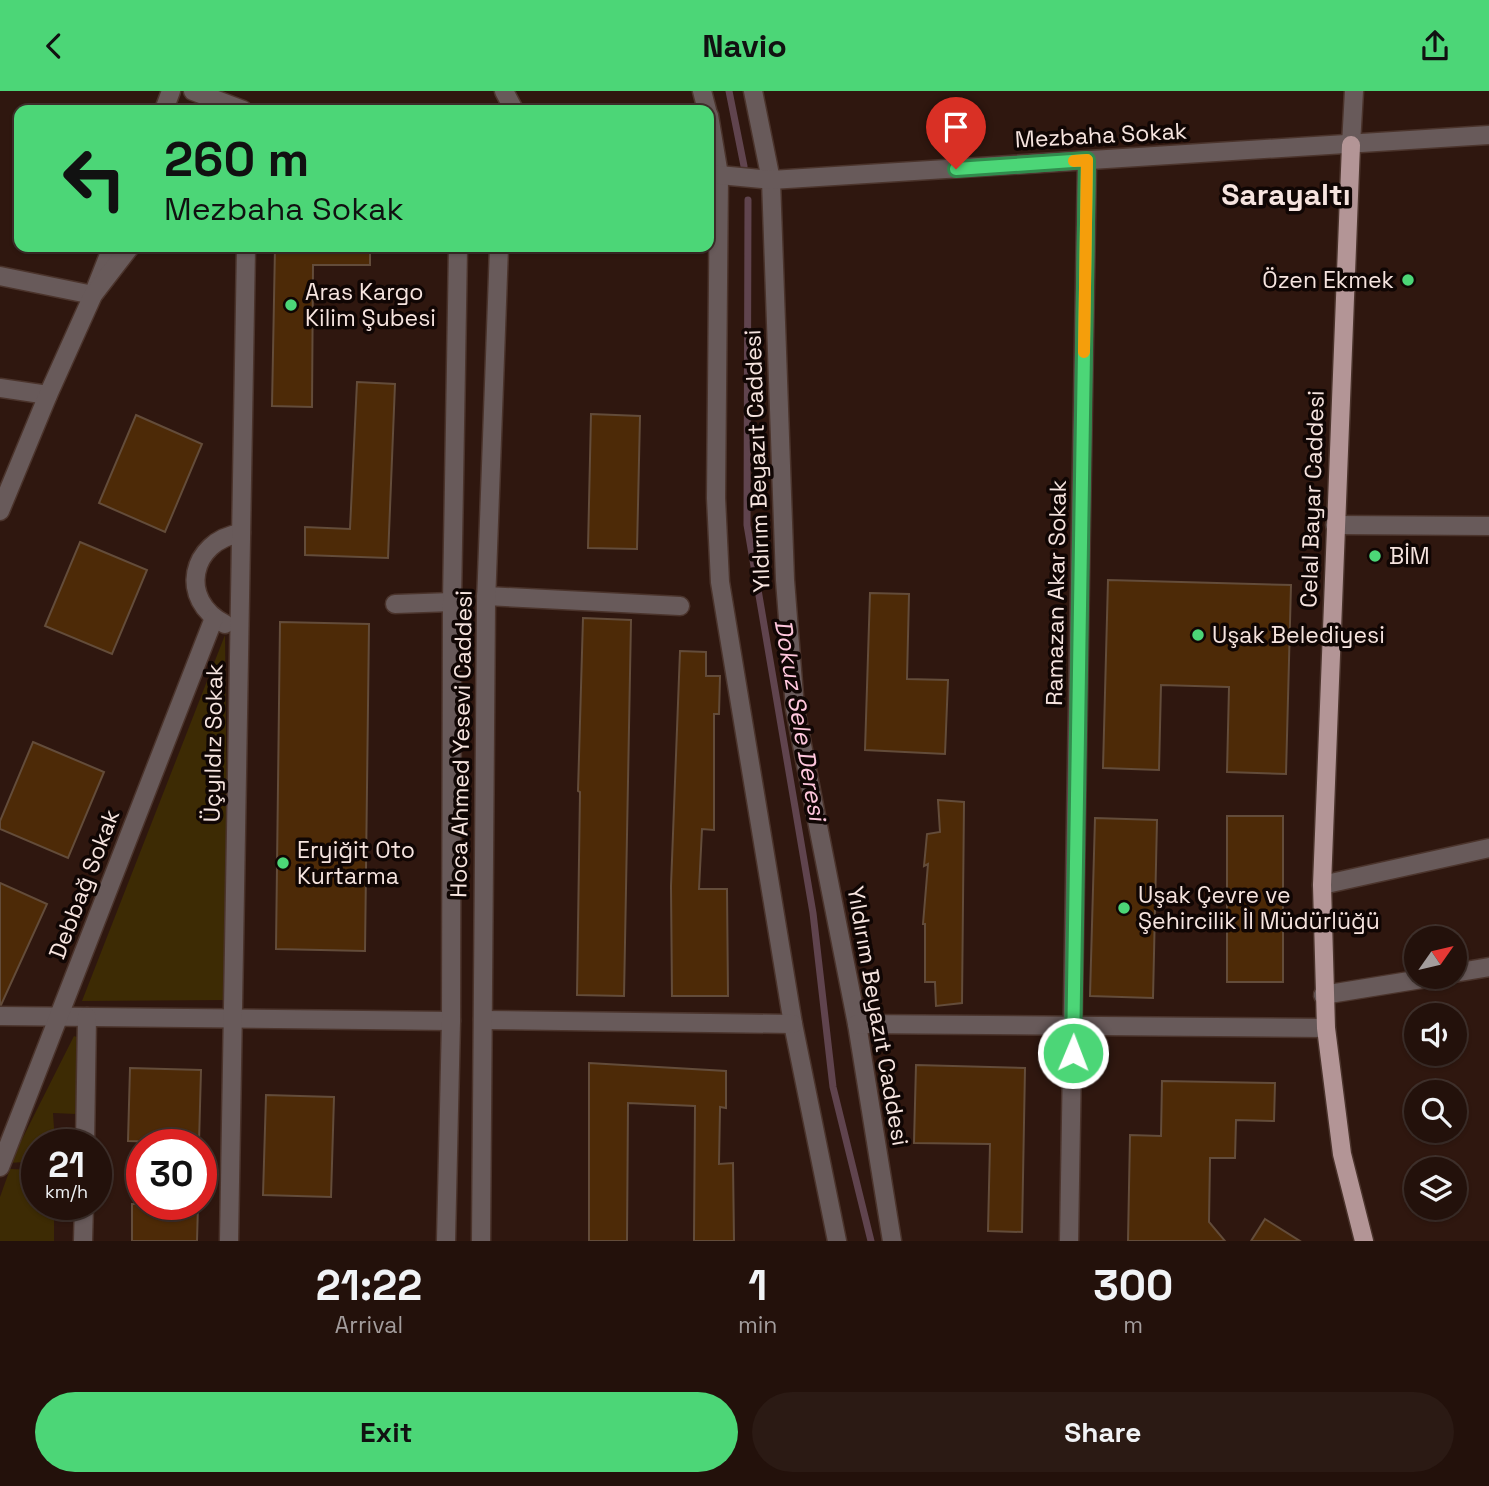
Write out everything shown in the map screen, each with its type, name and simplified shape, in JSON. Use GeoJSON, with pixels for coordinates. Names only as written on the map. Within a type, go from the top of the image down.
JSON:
{"type":"FeatureCollection","features":[{"type":"Feature","properties":{"kind":"main road","name":"Celal Bayar Caddesi"},"geometry":{"type":"LineString","coordinates":[[1351,145],[1322,885],[1323,995],[1342,1154],[1364,1241]]}},
{"type":"Feature","properties":{"kind":"street"},"geometry":{"type":"LineString","coordinates":[[193,91],[230,105]]}},
{"type":"Feature","properties":{"kind":"street","name":"Yıldırım Beyazıt Caddesi"},"geometry":{"type":"LineString","coordinates":[[753,91],[771,180],[785,580],[795,709],[857,1024],[892,1241]]}},
{"type":"Feature","properties":{"kind":"street","name":"Celal Bayar Caddesi"},"geometry":{"type":"LineString","coordinates":[[1351,145],[1354,91]]}},
{"type":"Feature","properties":{"kind":"street","name":"Mezbaha Sokak"},"geometry":{"type":"LineString","coordinates":[[714,175],[771,180],[1489,135]]}},
{"type":"Feature","properties":{"kind":"street","name":"Ramazan Akar Sokak"},"geometry":{"type":"LineString","coordinates":[[1069,1241],[1087,160]]}},
{"type":"Feature","properties":{"kind":"street","name":"Yıldırım Beyazıt Caddesi"},"geometry":{"type":"LineString","coordinates":[[714,175],[716,498],[720,582],[793,1024],[837,1241]]}},
{"type":"Feature","properties":{"kind":"street"},"geometry":{"type":"LineString","coordinates":[[0,511],[110,252]]}},
{"type":"Feature","properties":{"kind":"street"},"geometry":{"type":"LineString","coordinates":[[93,295],[126,252]]}},
{"type":"Feature","properties":{"kind":"street","name":"Üçyıldız Sokak"},"geometry":{"type":"LineString","coordinates":[[229,1241],[246,252]]}},
{"type":"Feature","properties":{"kind":"street","name":"Hoca Ahmed Yesevi Caddesi"},"geometry":{"type":"LineString","coordinates":[[446,1241],[451,1021],[452,602],[458,252]]}},
{"type":"Feature","properties":{"kind":"street","name":"Hoca Ahmed Yesevi Caddesi"},"geometry":{"type":"LineString","coordinates":[[481,1241],[486,596],[499,252]]}},
{"type":"Feature","properties":{"kind":"street"},"geometry":{"type":"LineString","coordinates":[[0,276],[93,295]]}},
{"type":"Feature","properties":{"kind":"street"},"geometry":{"type":"LineString","coordinates":[[0,388],[48,395]]}},
{"type":"Feature","properties":{"kind":"street"},"geometry":{"type":"LineString","coordinates":[[1335,525],[1489,526]]}},
{"type":"Feature","properties":{"kind":"street"},"geometry":{"type":"LineString","coordinates":[[239,628],[214,618],[204,608],[197,594],[195,579],[197,565],[204,551],[215,541],[241,533]]}},
{"type":"Feature","properties":{"kind":"street"},"geometry":{"type":"LineString","coordinates":[[486,596],[680,606]]}},
{"type":"Feature","properties":{"kind":"street"},"geometry":{"type":"LineString","coordinates":[[395,604],[452,602]]}},
{"type":"Feature","properties":{"kind":"street","name":"Debbağ Sokak"},"geometry":{"type":"LineString","coordinates":[[0,1167],[214,618]]}},
{"type":"Feature","properties":{"kind":"street"},"geometry":{"type":"LineString","coordinates":[[1322,885],[1489,848]]}},
{"type":"Feature","properties":{"kind":"street"},"geometry":{"type":"LineString","coordinates":[[1467,971],[1489,967]]}},
{"type":"Feature","properties":{"kind":"street"},"geometry":{"type":"LineString","coordinates":[[1323,995],[1404,982]]}},
{"type":"Feature","properties":{"kind":"street"},"geometry":{"type":"LineString","coordinates":[[0,1016],[451,1021]]}},
{"type":"Feature","properties":{"kind":"street"},"geometry":{"type":"LineString","coordinates":[[85,1129],[88,1017]]}},
{"type":"Feature","properties":{"kind":"street"},"geometry":{"type":"LineString","coordinates":[[483,1020],[793,1024]]}},
{"type":"Feature","properties":{"kind":"street"},"geometry":{"type":"LineString","coordinates":[[857,1024],[1326,1028]]}},
{"type":"Feature","properties":{"kind":"street"},"geometry":{"type":"LineString","coordinates":[[83,1241],[84,1220]]}},
{"type":"Feature","properties":{"kind":"shaded area"},"geometry":{"type":"Polygon","coordinates":[[[225,635],[229,1000],[82,1001],[225,635]]]}},
{"type":"Feature","properties":{"kind":"shaded area"},"geometry":{"type":"Polygon","coordinates":[[[74,1036],[77,1037],[76,1114],[53,1113],[54,1129],[27,1129],[74,1036]]]}},
{"type":"Feature","properties":{"kind":"shaded area"},"geometry":{"type":"Polygon","coordinates":[[[21,1141],[21,1162],[10,1163],[21,1141]]]}},
{"type":"Feature","properties":{"kind":"shaded area"},"geometry":{"type":"Polygon","coordinates":[[[10,1169],[21,1169],[21,1220],[54,1220],[54,1241],[0,1241],[0,1197],[10,1169]]]}},
{"type":"Feature","properties":{"kind":"building"},"geometry":{"type":"Polygon","coordinates":[[[275,252],[370,252],[370,265],[313,265],[312,407],[272,406],[275,252]]]}},
{"type":"Feature","properties":{"kind":"building"},"geometry":{"type":"Polygon","coordinates":[[[357,382],[395,384],[388,558],[305,555],[305,527],[350,529],[357,382]]]}},
{"type":"Feature","properties":{"kind":"building"},"geometry":{"type":"Polygon","coordinates":[[[591,414],[640,416],[637,549],[588,548],[591,414]]]}},
{"type":"Feature","properties":{"kind":"building"},"geometry":{"type":"Polygon","coordinates":[[[136,415],[202,444],[165,532],[99,503],[136,415]]]}},
{"type":"Feature","properties":{"kind":"building"},"geometry":{"type":"Polygon","coordinates":[[[80,542],[147,570],[112,654],[45,626],[80,542]]]}},
{"type":"Feature","properties":{"kind":"building","name":"Uşak Belediyesi"},"geometry":{"type":"Polygon","coordinates":[[[1108,580],[1291,585],[1286,774],[1227,772],[1229,687],[1161,685],[1159,770],[1103,768],[1108,580]]]}},
{"type":"Feature","properties":{"kind":"building"},"geometry":{"type":"Polygon","coordinates":[[[870,593],[909,594],[907,679],[948,680],[945,754],[865,750],[870,593]]]}},
{"type":"Feature","properties":{"kind":"building"},"geometry":{"type":"Polygon","coordinates":[[[583,618],[631,620],[624,996],[577,995],[578,791],[583,618]]]}},
{"type":"Feature","properties":{"kind":"building"},"geometry":{"type":"Polygon","coordinates":[[[280,622],[369,624],[365,951],[276,949],[280,622]]]}},
{"type":"Feature","properties":{"kind":"building"},"geometry":{"type":"Polygon","coordinates":[[[680,651],[706,652],[706,676],[720,676],[719,714],[714,714],[714,830],[702,829],[699,889],[727,889],[728,996],[672,996],[671,886],[680,651]]]}},
{"type":"Feature","properties":{"kind":"building"},"geometry":{"type":"Polygon","coordinates":[[[33,742],[104,772],[68,858],[0,829],[0,821],[33,742]]]}},
{"type":"Feature","properties":{"kind":"building"},"geometry":{"type":"Polygon","coordinates":[[[938,800],[964,802],[962,1003],[936,1006],[935,982],[925,982],[923,924],[928,864],[924,866],[927,834],[940,832],[938,800]]]}},
{"type":"Feature","properties":{"kind":"building"},"geometry":{"type":"Polygon","coordinates":[[[1227,816],[1283,816],[1283,982],[1227,982],[1227,816]]]}},
{"type":"Feature","properties":{"kind":"building","name":"Uşak Çevre ve Şehircilik İl Müdürlüğü"},"geometry":{"type":"Polygon","coordinates":[[[1095,818],[1157,820],[1153,998],[1090,996],[1095,818]]]}},
{"type":"Feature","properties":{"kind":"building"},"geometry":{"type":"Polygon","coordinates":[[[0,883],[47,904],[1,1005],[0,1005],[0,883]]]}},
{"type":"Feature","properties":{"kind":"building"},"geometry":{"type":"Polygon","coordinates":[[[589,1063],[726,1071],[726,1108],[720,1107],[719,1164],[733,1163],[734,1241],[694,1241],[695,1106],[628,1103],[627,1241],[589,1241],[589,1063]]]}},
{"type":"Feature","properties":{"kind":"building"},"geometry":{"type":"Polygon","coordinates":[[[916,1065],[1025,1068],[1022,1232],[988,1231],[990,1144],[914,1143],[916,1065]]]}},
{"type":"Feature","properties":{"kind":"building"},"geometry":{"type":"Polygon","coordinates":[[[130,1068],[201,1070],[199,1129],[128,1129],[130,1068]]]}},
{"type":"Feature","properties":{"kind":"building"},"geometry":{"type":"Polygon","coordinates":[[[1162,1081],[1275,1083],[1274,1121],[1236,1120],[1235,1158],[1210,1158],[1209,1222],[1225,1241],[1128,1241],[1130,1135],[1161,1136],[1162,1081]]]}},
{"type":"Feature","properties":{"kind":"building"},"geometry":{"type":"Polygon","coordinates":[[[266,1095],[334,1097],[331,1197],[263,1195],[266,1095]]]}},
{"type":"Feature","properties":{"kind":"building"},"geometry":{"type":"Polygon","coordinates":[[[1265,1219],[1300,1241],[1251,1241],[1265,1219]]]}},
{"type":"Feature","properties":{"kind":"building"},"geometry":{"type":"Polygon","coordinates":[[[132,1220],[198,1220],[197,1241],[132,1241],[132,1220]]]}},
{"type":"Feature","properties":{"kind":"waterway","name":"Dokuz Sele Deresi"},"geometry":{"type":"LineString","coordinates":[[729,91],[744,166]]}},
{"type":"Feature","properties":{"kind":"waterway","name":"Dokuz Sele Deresi"},"geometry":{"type":"LineString","coordinates":[[748,200],[747,525],[813,913],[833,1087],[871,1241]]}},
{"type":"Feature","properties":{"kind":"slow traffic"},"geometry":{"type":"LineString","coordinates":[[1074,161],[1087,160],[1084,352]]}},
{"type":"Feature","properties":{"kind":"place","name":"Özen Ekmek"},"geometry":{"type":"Point","coordinates":[1408,280]}},
{"type":"Feature","properties":{"kind":"place","name":"Aras Kargo Kilim Şubesi"},"geometry":{"type":"Point","coordinates":[291,305]}},
{"type":"Feature","properties":{"kind":"place","name":"BİM"},"geometry":{"type":"Point","coordinates":[1375,556]}},
{"type":"Feature","properties":{"kind":"place","name":"Uşak Belediyesi"},"geometry":{"type":"Point","coordinates":[1198,635]}},
{"type":"Feature","properties":{"kind":"place","name":"Eryiğit Oto Kurtarma"},"geometry":{"type":"Point","coordinates":[283,863]}},
{"type":"Feature","properties":{"kind":"place","name":"Uşak Çevre ve Şehircilik İl Müdürlüğü"},"geometry":{"type":"Point","coordinates":[1124,908]}},
{"type":"Feature","properties":{"kind":"district","name":"Sarayaltı"},"geometry":{"type":"Point","coordinates":[1286,195]}},
{"type":"Feature","properties":{"kind":"route"},"geometry":{"type":"LineString","coordinates":[[956,169],[1087,160],[1073,1053]]}}]}
